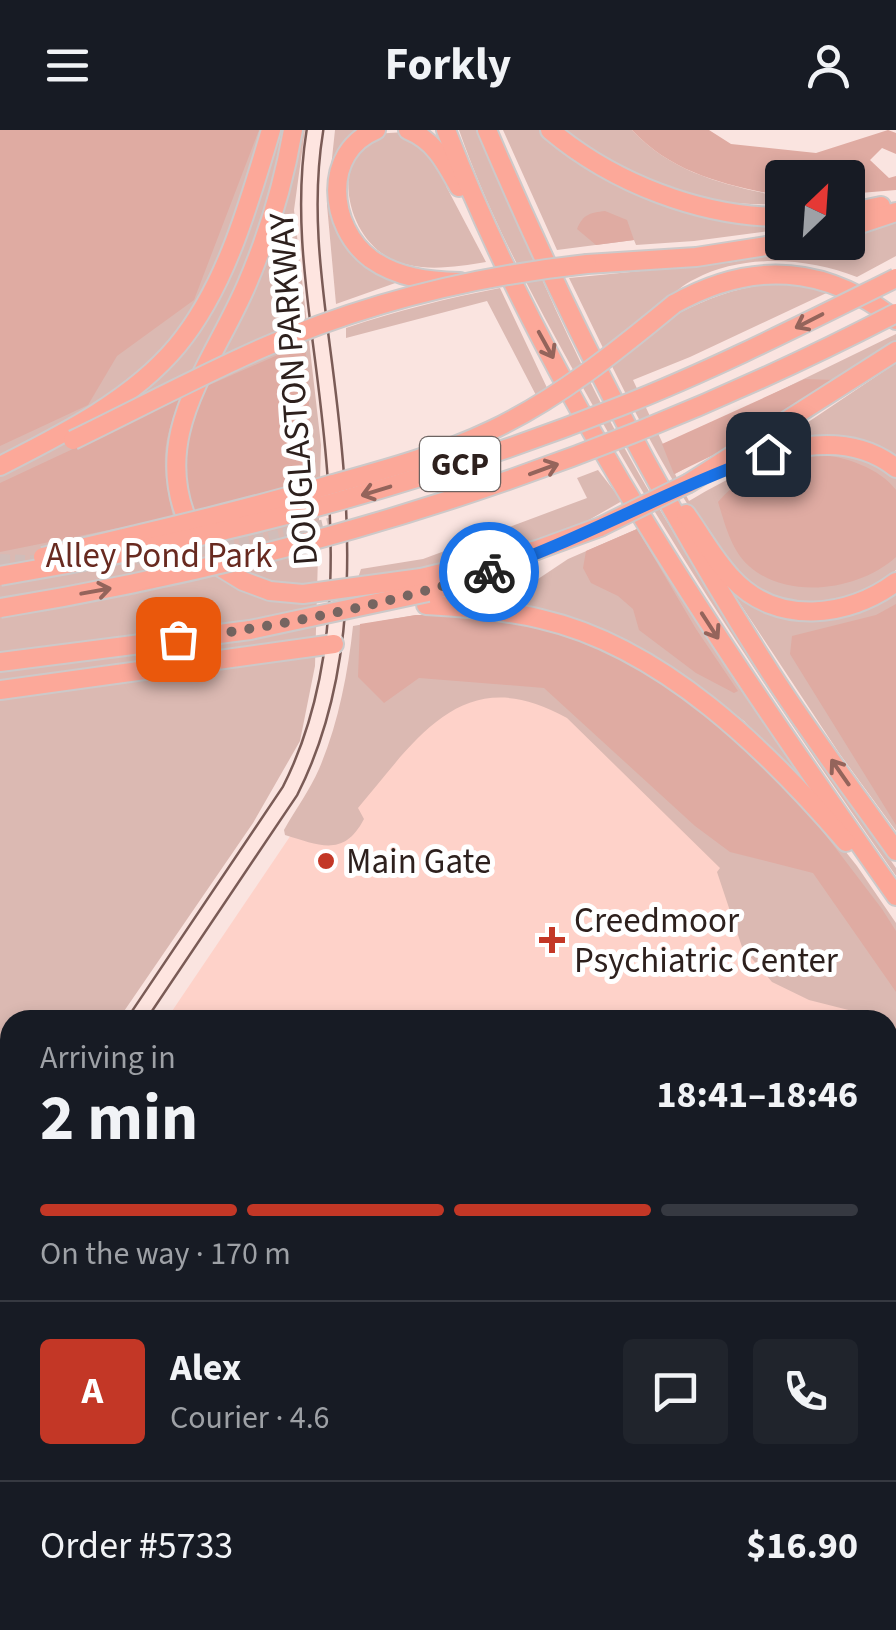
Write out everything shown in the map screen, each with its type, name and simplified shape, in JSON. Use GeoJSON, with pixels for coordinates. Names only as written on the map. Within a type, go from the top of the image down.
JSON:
{"type":"FeatureCollection","features":[{"type":"Feature","properties":{"kind":"highway"},"geometry":{"type":"LineString","coordinates":[[0,469],[117,399],[175,348],[212,292],[271,130]]}},
{"type":"Feature","properties":{"kind":"highway"},"geometry":{"type":"LineString","coordinates":[[293,130],[276,200],[248,283],[187,404],[177,434],[176,488],[182,513],[196,541],[217,565],[243,582],[270,591],[425,592],[583,633],[658,671],[738,728],[772,760],[896,905]]}},
{"type":"Feature","properties":{"kind":"highway"},"geometry":{"type":"LineString","coordinates":[[376,130],[361,136],[345,154],[338,174],[336,196],[354,242],[369,258],[403,275],[470,282]]}},
{"type":"Feature","properties":{"kind":"highway"},"geometry":{"type":"LineString","coordinates":[[408,130],[424,137],[440,152],[693,601],[896,896]]}},
{"type":"Feature","properties":{"kind":"highway"},"geometry":{"type":"LineString","coordinates":[[446,130],[518,295]]}},
{"type":"Feature","properties":{"kind":"highway"},"geometry":{"type":"LineString","coordinates":[[487,130],[551,277],[629,434],[767,668],[896,852]]}},
{"type":"Feature","properties":{"kind":"highway"},"geometry":{"type":"LineString","coordinates":[[550,130],[595,162],[673,198],[722,211],[765,215]]}},
{"type":"Feature","properties":{"kind":"highway"},"geometry":{"type":"LineString","coordinates":[[865,209],[896,203]]}},
{"type":"Feature","properties":{"kind":"highway"},"geometry":{"type":"LineString","coordinates":[[865,222],[896,212]]}},
{"type":"Feature","properties":{"kind":"highway"},"geometry":{"type":"LineString","coordinates":[[0,469],[73,440],[263,347],[362,310],[528,270],[696,258],[765,246]]}},
{"type":"Feature","properties":{"kind":"highway"},"geometry":{"type":"LineString","coordinates":[[0,567],[304,493],[420,458],[490,431],[541,404],[591,370],[674,304],[704,287],[732,278],[764,273],[834,283],[896,316]]}},
{"type":"Feature","properties":{"kind":"highway","name":"GCP"},"geometry":{"type":"LineString","coordinates":[[0,576],[192,540],[426,476],[556,431],[690,377],[896,278]]}},
{"type":"Feature","properties":{"kind":"highway","name":"GCP"},"geometry":{"type":"LineString","coordinates":[[0,608],[200,570],[437,506],[566,462],[704,405],[896,316]]}},
{"type":"Feature","properties":{"kind":"highway"},"geometry":{"type":"LineString","coordinates":[[0,662],[250,630],[425,592],[527,558],[763,447],[889,355]]}},
{"type":"Feature","properties":{"kind":"highway"},"geometry":{"type":"LineString","coordinates":[[629,434],[731,578],[749,593],[800,613],[828,611],[879,595],[896,582]]}},
{"type":"Feature","properties":{"kind":"highway"},"geometry":{"type":"LineString","coordinates":[[763,447],[837,444],[869,450],[896,468]]}},
{"type":"Feature","properties":{"kind":"highway"},"geometry":{"type":"LineString","coordinates":[[0,690],[334,644]]}},
{"type":"Feature","properties":{"kind":"main road","name":"DOUGLASTON PARKWAY"},"geometry":{"type":"LineString","coordinates":[[143,1010],[290,791],[307,758],[330,680],[337,568],[336,481],[309,241],[314,130]]}},
{"type":"Feature","properties":{"kind":"shaded area"},"geometry":{"type":"Polygon","coordinates":[[[0,130],[259,130],[194,300],[117,356],[88,405],[0,446],[0,130]]]}},
{"type":"Feature","properties":{"kind":"shaded area"},"geometry":{"type":"Polygon","coordinates":[[[632,130],[709,130],[731,144],[816,153],[888,130],[896,133],[896,154],[882,148],[870,160],[889,178],[896,176],[896,190],[865,193],[865,160],[765,160],[765,192],[701,175],[648,145],[632,130]]]}},
{"type":"Feature","properties":{"kind":"shaded area"},"geometry":{"type":"Polygon","coordinates":[[[605,211],[627,220],[634,240],[596,245],[577,229],[588,215],[605,211]]]}},
{"type":"Feature","properties":{"kind":"shaded area"},"geometry":{"type":"Polygon","coordinates":[[[305,343],[314,482],[193,512],[180,472],[198,390],[305,343]]]}},
{"type":"Feature","properties":{"kind":"shaded area"},"geometry":{"type":"Polygon","coordinates":[[[805,379],[837,380],[726,449],[674,474],[662,444],[805,379]]]}},
{"type":"Feature","properties":{"kind":"shaded area"},"geometry":{"type":"Polygon","coordinates":[[[180,399],[165,457],[173,517],[0,552],[0,483],[180,399]]]}},
{"type":"Feature","properties":{"kind":"shaded area"},"geometry":{"type":"Polygon","coordinates":[[[818,455],[861,465],[896,490],[896,557],[844,584],[783,584],[765,577],[743,560],[729,536],[718,502],[751,474],[818,455]]]}},
{"type":"Feature","properties":{"kind":"shaded area"},"geometry":{"type":"Polygon","coordinates":[[[637,529],[738,691],[734,693],[696,673],[639,630],[633,609],[618,596],[591,583],[583,568],[586,551],[637,529]]]}},
{"type":"Feature","properties":{"kind":"shaded area"},"geometry":{"type":"Polygon","coordinates":[[[896,604],[896,825],[790,654],[792,636],[876,615],[896,604]]]}},
{"type":"Feature","properties":{"kind":"shaded area"},"geometry":{"type":"Polygon","coordinates":[[[416,615],[473,615],[557,630],[632,662],[730,734],[795,795],[882,909],[896,931],[896,992],[813,873],[730,852],[695,826],[544,688],[419,678],[384,703],[358,677],[360,624],[416,615]]]}},
{"type":"Feature","properties":{"kind":"shaded area","name":"Creedmoor Psychiatric Center"},"geometry":{"type":"Polygon","coordinates":[[[412,648],[532,666],[896,959],[896,1010],[173,1010],[412,648]]]}},
{"type":"Feature","properties":{"kind":"green space","name":"Alley Pond Park"},"geometry":{"type":"Polygon","coordinates":[[[0,130],[305,130],[294,210],[321,445],[315,666],[300,741],[253,823],[125,1010],[0,1010],[0,130]]]}},
{"type":"Feature","properties":{"kind":"green space"},"geometry":{"type":"Polygon","coordinates":[[[335,130],[361,130],[350,139],[337,162],[335,187],[340,229],[401,281],[336,304],[327,205],[335,130]]]}},
{"type":"Feature","properties":{"kind":"green space"},"geometry":{"type":"Polygon","coordinates":[[[459,130],[478,130],[573,348],[639,474],[731,624],[896,868],[896,876],[730,631],[613,442],[513,256],[459,130]]]}},
{"type":"Feature","properties":{"kind":"green space"},"geometry":{"type":"Polygon","coordinates":[[[503,130],[545,130],[606,173],[765,220],[765,232],[636,245],[634,240],[557,250],[503,130]]]}},
{"type":"Feature","properties":{"kind":"green space"},"geometry":{"type":"Polygon","coordinates":[[[563,130],[632,130],[665,157],[701,176],[765,193],[765,204],[691,196],[652,183],[597,154],[563,130]]]}},
{"type":"Feature","properties":{"kind":"green space"},"geometry":{"type":"Polygon","coordinates":[[[405,132],[427,144],[451,182],[446,186],[486,262],[435,268],[397,262],[373,245],[362,231],[349,197],[352,162],[374,136],[405,132]]]}},
{"type":"Feature","properties":{"kind":"green space"},"geometry":{"type":"Polygon","coordinates":[[[896,221],[896,256],[857,277],[818,266],[776,261],[734,265],[687,284],[663,302],[675,315],[715,297],[752,287],[791,284],[835,289],[633,380],[663,444],[896,334],[896,342],[799,405],[675,474],[689,501],[749,469],[819,449],[862,454],[896,476],[896,570],[874,588],[839,601],[802,603],[773,598],[756,590],[735,571],[686,503],[633,408],[569,278],[733,262],[765,255],[765,260],[865,260],[865,230],[896,221]]]}},
{"type":"Feature","properties":{"kind":"green space"},"geometry":{"type":"Polygon","coordinates":[[[500,288],[549,392],[538,399],[487,301],[346,338],[346,328],[422,305],[500,288]]]}},
{"type":"Feature","properties":{"kind":"green space"},"geometry":{"type":"Polygon","coordinates":[[[896,363],[896,455],[868,442],[841,437],[783,439],[896,363]]]}},
{"type":"Feature","properties":{"kind":"green space"},"geometry":{"type":"Polygon","coordinates":[[[598,470],[622,501],[561,536],[417,570],[358,578],[361,569],[423,559],[587,498],[577,478],[598,470]]]}},
{"type":"Feature","properties":{"kind":"green space"},"geometry":{"type":"Polygon","coordinates":[[[637,529],[809,787],[807,790],[744,721],[674,670],[557,617],[469,596],[474,590],[531,570],[538,579],[568,559],[637,529]]]}},
{"type":"Feature","properties":{"kind":"green space"},"geometry":{"type":"Polygon","coordinates":[[[725,581],[789,616],[817,620],[845,616],[896,592],[896,831],[839,753],[725,581]]]}},
{"type":"Feature","properties":{"kind":"green space"},"geometry":{"type":"Polygon","coordinates":[[[416,615],[632,662],[726,724],[799,793],[896,923],[896,1010],[848,1010],[809,1000],[772,982],[742,947],[717,872],[720,868],[567,718],[531,702],[499,698],[471,702],[446,715],[401,756],[358,808],[364,819],[340,844],[321,845],[285,835],[284,830],[315,777],[332,735],[353,626],[416,615]]]}},
{"type":"Feature","properties":{"kind":"tunnel"},"geometry":{"type":"LineString","coordinates":[[121,562],[237,544],[338,521]]}},
{"type":"Feature","properties":{"kind":"tunnel"},"geometry":{"type":"LineString","coordinates":[[0,559],[49,561]]}},
{"type":"Feature","properties":{"kind":"way so far"},"geometry":{"type":"LineString","coordinates":[[178,639],[250,630],[366,606],[428,592],[489,572]]}},
{"type":"Feature","properties":{"kind":"place","name":"Main Gate"},"geometry":{"type":"Point","coordinates":[326,861]}},
{"type":"Feature","properties":{"kind":"place","name":"Creedmoor Psychiatric Center"},"geometry":{"type":"Point","coordinates":[552,940]}},
{"type":"Feature","properties":{"kind":"route"},"geometry":{"type":"LineString","coordinates":[[489,572],[572,539],[689,483],[768,454]]}}]}
